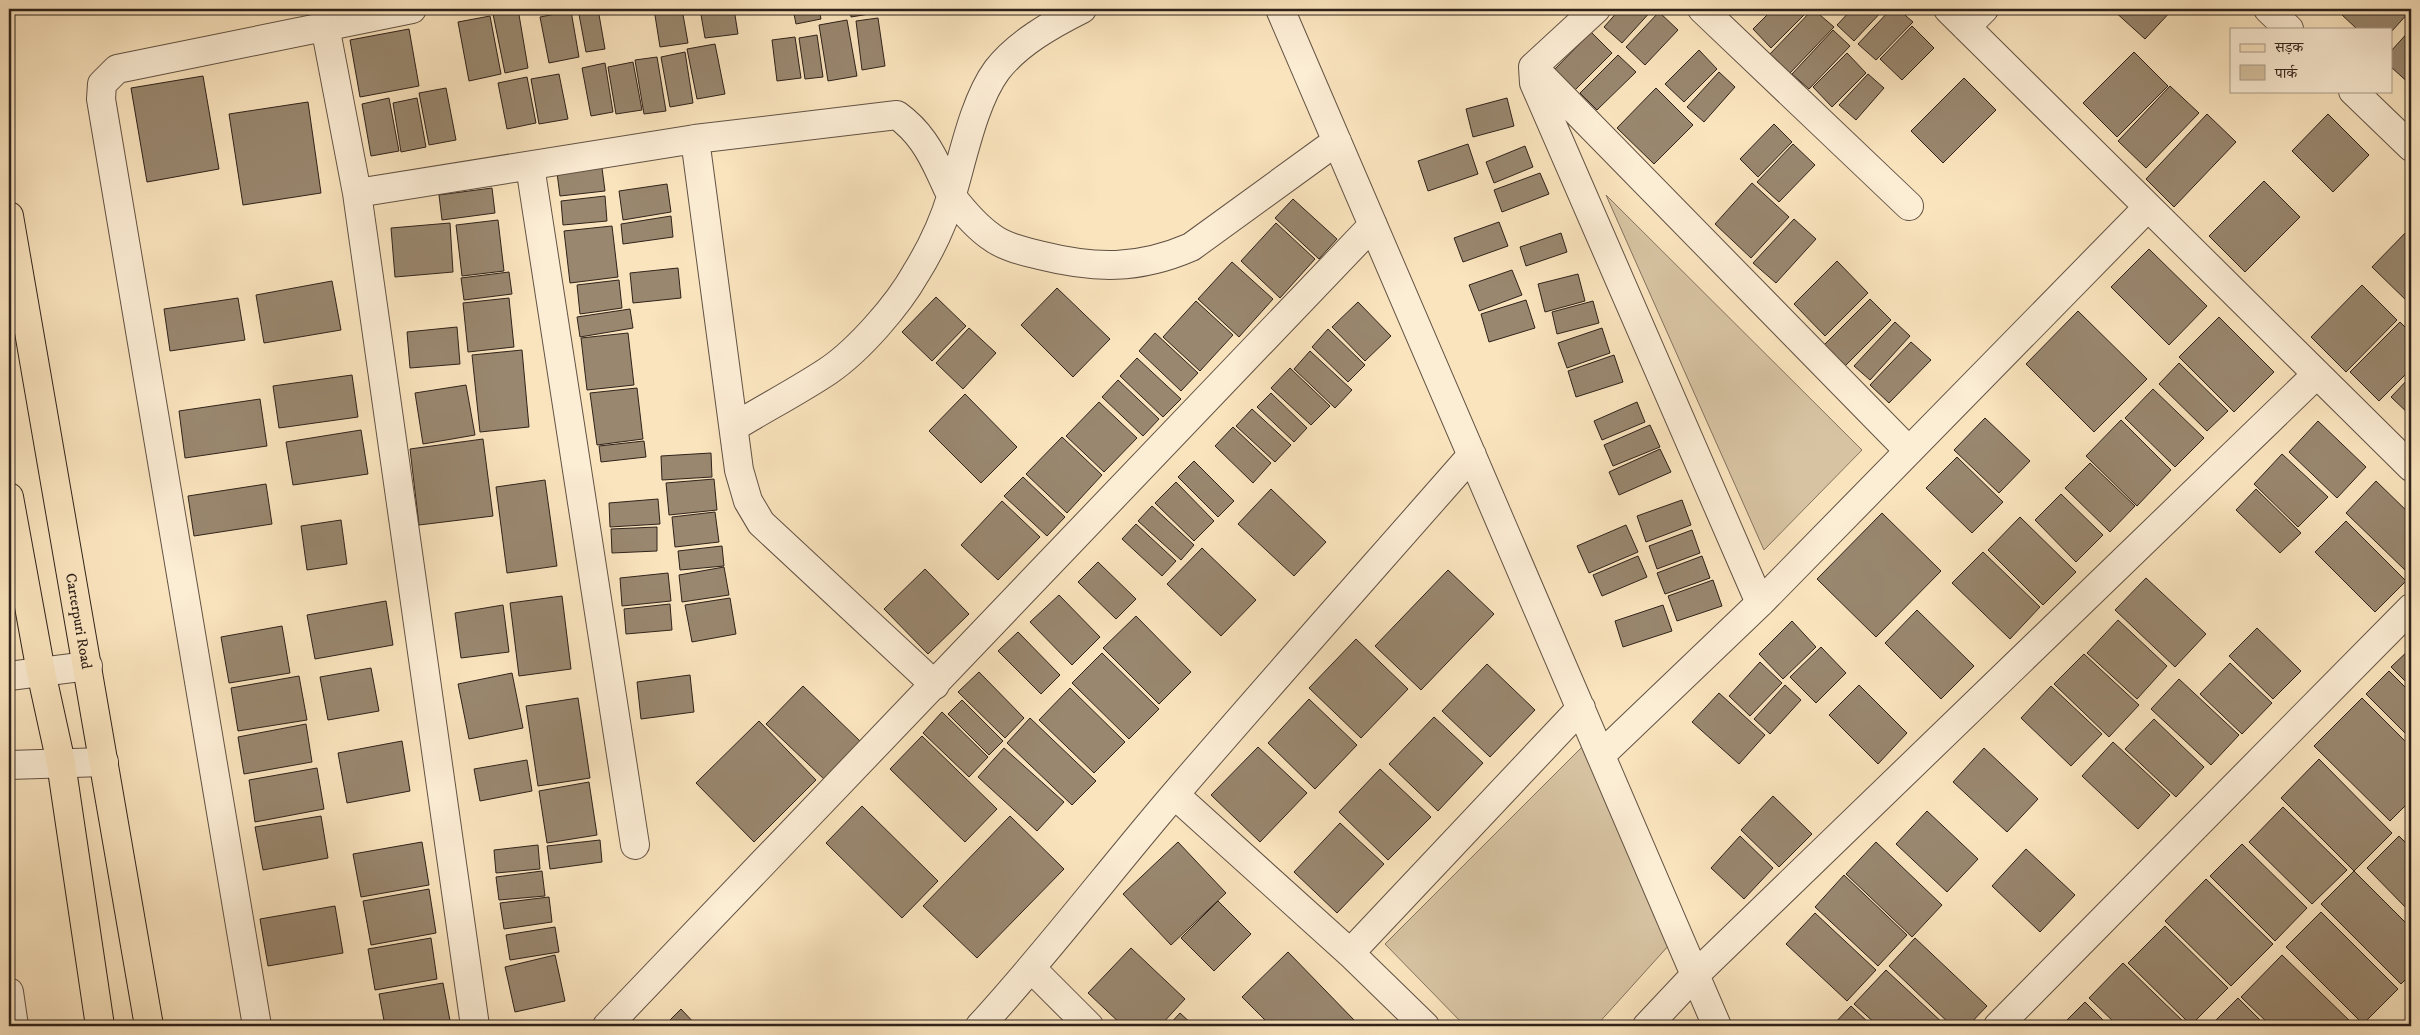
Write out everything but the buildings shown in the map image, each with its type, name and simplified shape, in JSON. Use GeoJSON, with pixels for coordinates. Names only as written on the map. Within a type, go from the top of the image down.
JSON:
{"type":"FeatureCollection","features":[{"type":"Feature","properties":{"kind":"main road","name":"Carterpuri Road"},"geometry":{"type":"LineString","coordinates":[[9,216],[149,1026]]}},
{"type":"Feature","properties":{"kind":"main road"},"geometry":{"type":"LineString","coordinates":[[9,497],[41,672],[61,763],[100,1026]]}},
{"type":"Feature","properties":{"kind":"street"},"geometry":{"type":"LineString","coordinates":[[257,1026],[101,99],[102,84],[117,69],[406,9]]}},
{"type":"Feature","properties":{"kind":"street"},"geometry":{"type":"LineString","coordinates":[[734,426],[830,370],[878,324],[916,274],[938,232],[952,196],[968,135],[996,71],[1012,54],[1057,22],[1082,9]]}},
{"type":"Feature","properties":{"kind":"street"},"geometry":{"type":"LineString","coordinates":[[1280,9],[1717,1026]]}},
{"type":"Feature","properties":{"kind":"street"},"geometry":{"type":"LineString","coordinates":[[1533,67],[1596,9]]}},
{"type":"Feature","properties":{"kind":"street"},"geometry":{"type":"LineString","coordinates":[[1702,9],[1909,206]]}},
{"type":"Feature","properties":{"kind":"street"},"geometry":{"type":"LineString","coordinates":[[2268,9],[2288,28]]}},
{"type":"Feature","properties":{"kind":"street"},"geometry":{"type":"LineString","coordinates":[[1966,15],[2148,207],[2411,467]]}},
{"type":"Feature","properties":{"kind":"street"},"geometry":{"type":"LineString","coordinates":[[325,26],[357,193],[475,1026]]}},
{"type":"Feature","properties":{"kind":"street"},"geometry":{"type":"LineString","coordinates":[[1533,67],[1909,451]]}},
{"type":"Feature","properties":{"kind":"street"},"geometry":{"type":"LineString","coordinates":[[1533,67],[1534,83],[1760,603]]}},
{"type":"Feature","properties":{"kind":"street"},"geometry":{"type":"LineString","coordinates":[[2354,92],[2411,147]]}},
{"type":"Feature","properties":{"kind":"street"},"geometry":{"type":"LineString","coordinates":[[357,193],[695,139],[897,115],[917,131],[928,146],[952,196],[975,223],[991,237],[1014,249],[1068,262],[1098,266],[1140,263],[1170,256],[1191,247],[1337,141]]}},
{"type":"Feature","properties":{"kind":"street"},"geometry":{"type":"LineString","coordinates":[[695,139],[739,470],[748,501],[761,523],[935,685]]}},
{"type":"Feature","properties":{"kind":"street"},"geometry":{"type":"LineString","coordinates":[[530,166],[635,845]]}},
{"type":"Feature","properties":{"kind":"street"},"geometry":{"type":"LineString","coordinates":[[1601,755],[1760,603],[2148,207]]}},
{"type":"Feature","properties":{"kind":"street"},"geometry":{"type":"LineString","coordinates":[[608,1026],[1373,225]]}},
{"type":"Feature","properties":{"kind":"street"},"geometry":{"type":"LineString","coordinates":[[1647,1026],[1695,975],[2317,374]]}},
{"type":"Feature","properties":{"kind":"street"},"geometry":{"type":"LineString","coordinates":[[980,1026],[1032,969],[1175,795],[1472,455]]}},
{"type":"Feature","properties":{"kind":"street"},"geometry":{"type":"LineString","coordinates":[[1998,1026],[2411,608]]}},
{"type":"Feature","properties":{"kind":"street"},"geometry":{"type":"LineString","coordinates":[[9,676],[88,666]]}},
{"type":"Feature","properties":{"kind":"street"},"geometry":{"type":"LineString","coordinates":[[1350,953],[1581,708]]}},
{"type":"Feature","properties":{"kind":"street"},"geometry":{"type":"LineString","coordinates":[[9,765],[104,762]]}},
{"type":"Feature","properties":{"kind":"street"},"geometry":{"type":"LineString","coordinates":[[1175,795],[1350,953],[1425,1026]]}},
{"type":"Feature","properties":{"kind":"street"},"geometry":{"type":"LineString","coordinates":[[1032,969],[1089,1026]]}},
{"type":"Feature","properties":{"kind":"street"},"geometry":{"type":"LineString","coordinates":[[9,992],[14,1026]]}},
{"type":"Feature","properties":{"kind":"green space"},"geometry":{"type":"Polygon","coordinates":[[[1606,195],[1862,450],[1764,550],[1606,195]]]}},
{"type":"Feature","properties":{"kind":"green space"},"geometry":{"type":"Polygon","coordinates":[[[1587,742],[1670,944],[1596,1026],[1465,1026],[1385,944],[1587,742]]]}}]}
